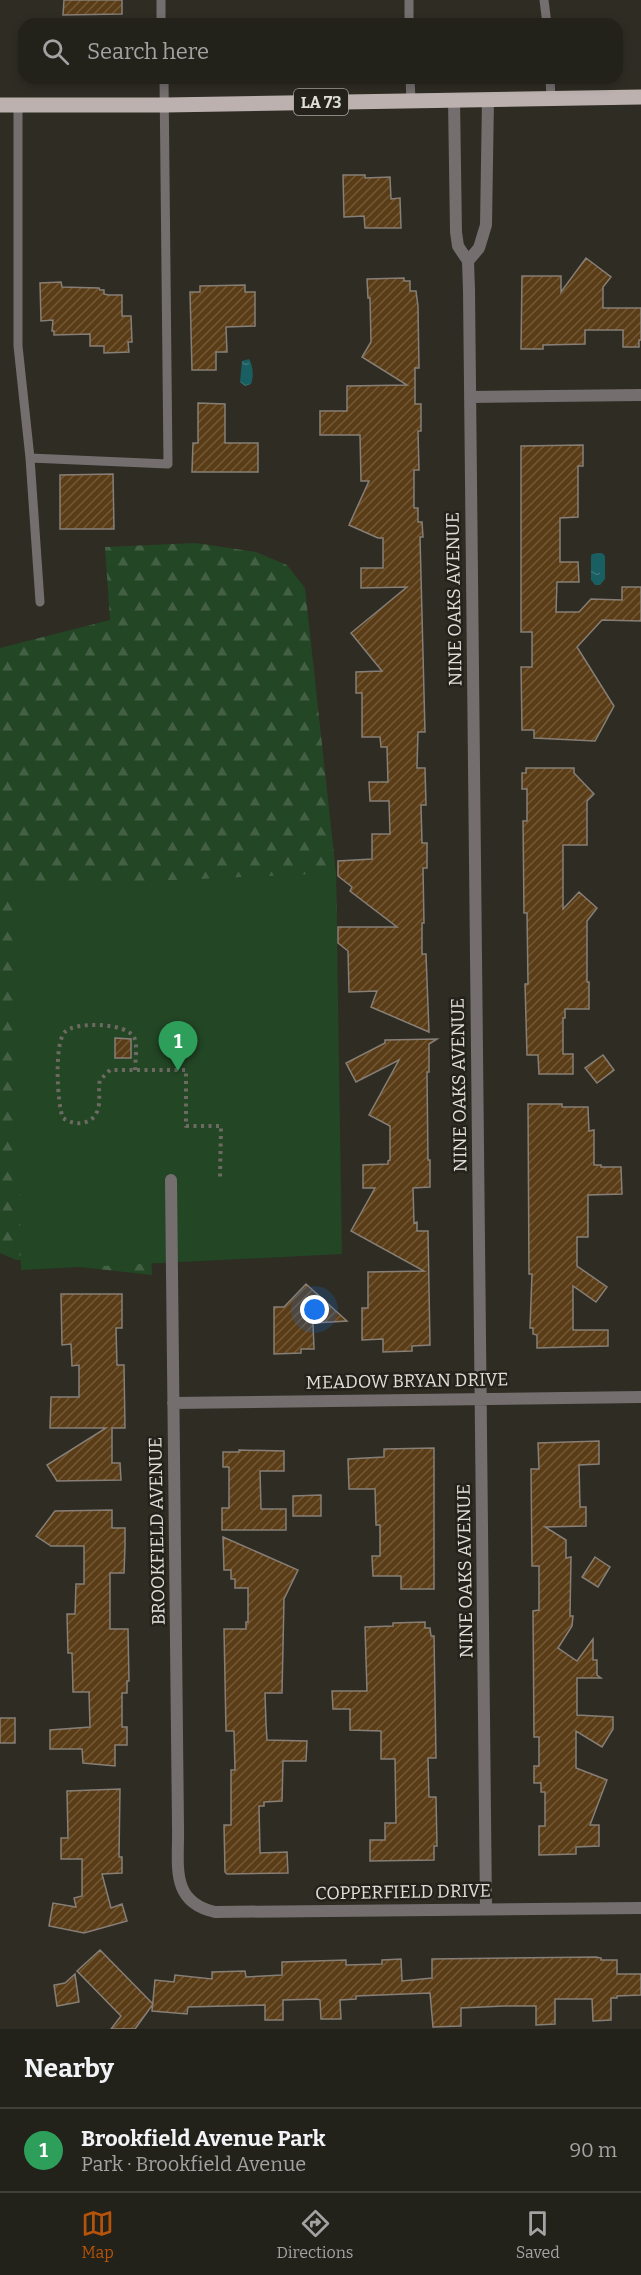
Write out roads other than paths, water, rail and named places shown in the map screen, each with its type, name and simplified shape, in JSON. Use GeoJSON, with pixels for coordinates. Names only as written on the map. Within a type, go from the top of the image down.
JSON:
{"type":"FeatureCollection","features":[{"type":"Feature","properties":{"kind":"main road","name":"LA 73"},"geometry":{"type":"LineString","coordinates":[[0,105],[165,105],[641,97]]}},
{"type":"Feature","properties":{"kind":"street","name":"NINE OAKS AVENUE"},"geometry":{"type":"LineString","coordinates":[[454,99],[456,232],[458,246],[468,261],[486,1909]]}},
{"type":"Feature","properties":{"kind":"street"},"geometry":{"type":"LineString","coordinates":[[468,261],[479,248],[486,225],[488,99]]}},
{"type":"Feature","properties":{"kind":"street"},"geometry":{"type":"LineString","coordinates":[[470,397],[641,395]]}},
{"type":"Feature","properties":{"kind":"street","name":"BROOKFIELD AVENUE"},"geometry":{"type":"LineString","coordinates":[[171,1180],[179,1882]]}},
{"type":"Feature","properties":{"kind":"street","name":"MEADOW BRYAN DRIVE"},"geometry":{"type":"LineString","coordinates":[[173,1403],[641,1397]]}},
{"type":"Feature","properties":{"kind":"street","name":"COPPERFIELD DRIVE"},"geometry":{"type":"LineString","coordinates":[[179,1882],[183,1891],[200,1909],[215,1912],[641,1908]]}},
{"type":"Feature","properties":{"kind":"lane"},"geometry":{"type":"LineString","coordinates":[[161,0],[161,18]]}},
{"type":"Feature","properties":{"kind":"lane"},"geometry":{"type":"LineString","coordinates":[[409,0],[409,18]]}},
{"type":"Feature","properties":{"kind":"lane"},"geometry":{"type":"LineString","coordinates":[[543,0],[546,18]]}},
{"type":"Feature","properties":{"kind":"lane"},"geometry":{"type":"LineString","coordinates":[[30,458],[168,464],[164,84]]}},
{"type":"Feature","properties":{"kind":"lane"},"geometry":{"type":"LineString","coordinates":[[410,84],[411,100]]}},
{"type":"Feature","properties":{"kind":"lane"},"geometry":{"type":"LineString","coordinates":[[550,84],[551,99]]}},
{"type":"Feature","properties":{"kind":"lane"},"geometry":{"type":"LineString","coordinates":[[18,104],[18,346],[30,458],[40,602]]}},
{"type":"Feature","properties":{"kind":"water"},"geometry":{"type":"Polygon","coordinates":[[[249,359],[253,378],[251,384],[245,386],[240,382],[242,361],[249,359]]]}},
{"type":"Feature","properties":{"kind":"water"},"geometry":{"type":"Polygon","coordinates":[[[602,553],[605,556],[605,579],[600,585],[595,585],[591,580],[591,556],[602,553]]]}},
{"type":"Feature","properties":{"kind":"place","name":"Brookfield Avenue Park"},"geometry":{"type":"Point","coordinates":[178,1071]}}]}
